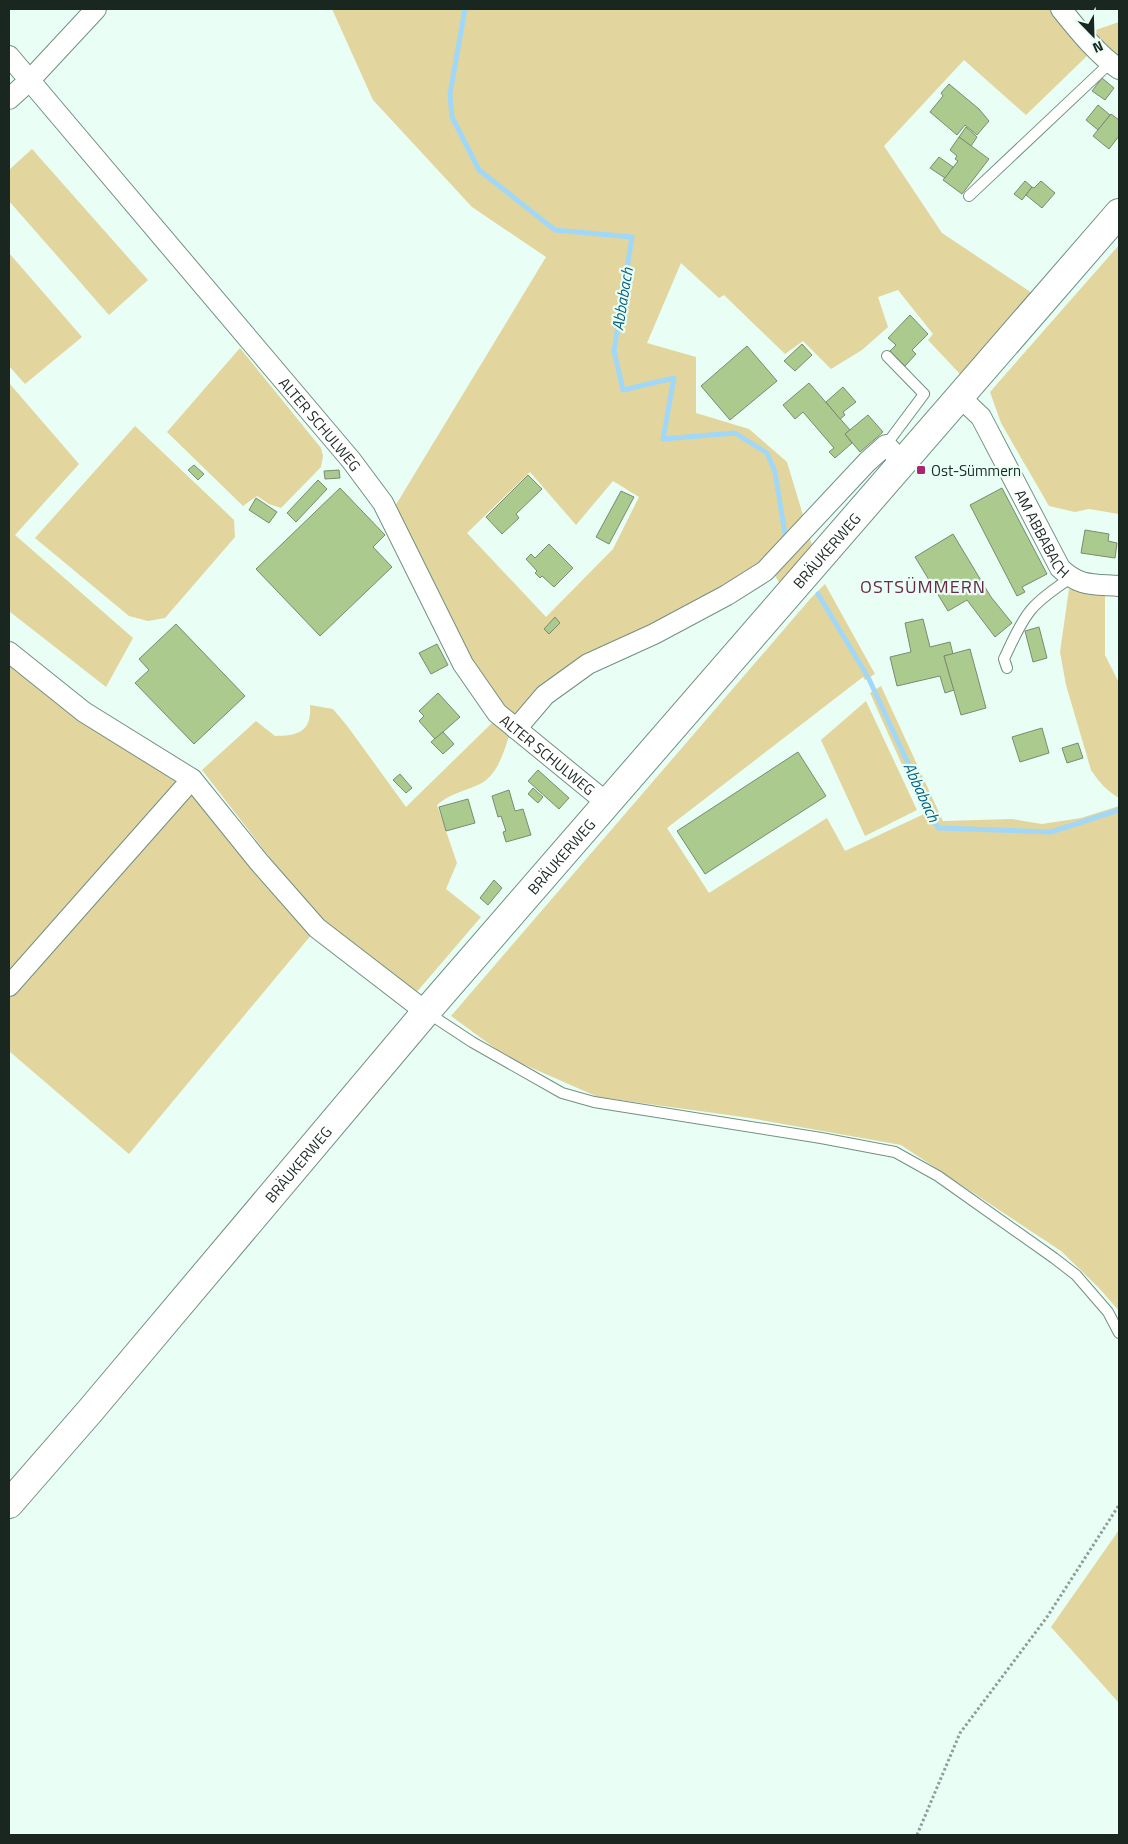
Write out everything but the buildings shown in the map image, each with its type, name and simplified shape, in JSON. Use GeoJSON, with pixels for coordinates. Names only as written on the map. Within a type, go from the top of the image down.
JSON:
{"type":"FeatureCollection","features":[{"type":"Feature","properties":{"kind":"main road","name":"BRÄUKERWEG"},"geometry":{"type":"LineString","coordinates":[[9,1504],[426,1012],[608,803],[894,453],[959,396],[1119,213]]}},
{"type":"Feature","properties":{"kind":"street"},"geometry":{"type":"LineString","coordinates":[[9,99],[30,80],[96,9]]}},
{"type":"Feature","properties":{"kind":"street"},"geometry":{"type":"LineString","coordinates":[[1061,9],[1115,66]]}},
{"type":"Feature","properties":{"kind":"street","name":"ALTER SCHULWEG"},"geometry":{"type":"LineString","coordinates":[[9,56],[351,460],[378,496],[463,664],[496,713],[608,803]]}},
{"type":"Feature","properties":{"kind":"street","name":"AM ABBABACH"},"geometry":{"type":"LineString","coordinates":[[959,396],[982,417],[1060,568],[1070,578],[1086,584],[1119,586]]}},
{"type":"Feature","properties":{"kind":"street"},"geometry":{"type":"LineString","coordinates":[[516,729],[544,695],[588,664],[670,625],[727,595],[765,570],[867,462],[894,453]]}},
{"type":"Feature","properties":{"kind":"street"},"geometry":{"type":"LineString","coordinates":[[9,652],[84,712],[192,779],[259,862],[317,928],[426,1012]]}},
{"type":"Feature","properties":{"kind":"street"},"geometry":{"type":"LineString","coordinates":[[9,986],[192,779]]}},
{"type":"Feature","properties":{"kind":"lane"},"geometry":{"type":"LineString","coordinates":[[969,196],[1115,66]]}},
{"type":"Feature","properties":{"kind":"lane"},"geometry":{"type":"LineString","coordinates":[[887,356],[924,394],[894,453]]}},
{"type":"Feature","properties":{"kind":"lane"},"geometry":{"type":"LineString","coordinates":[[1007,668],[1004,659],[1024,619],[1031,609],[1070,578]]}},
{"type":"Feature","properties":{"kind":"lane"},"geometry":{"type":"LineString","coordinates":[[426,1012],[472,1042],[562,1093],[594,1102],[821,1138],[895,1152],[938,1176],[1054,1258],[1076,1276],[1108,1312],[1119,1333]]}},
{"type":"Feature","properties":{"kind":"path"},"geometry":{"type":"LineString","coordinates":[[917,1835],[960,1734],[1047,1617],[1119,1506]]}},
{"type":"Feature","properties":{"kind":"shaded area"},"geometry":{"type":"Polygon","coordinates":[[[332,9],[1053,9],[1088,55],[1026,115],[964,60],[884,146],[942,233],[1032,293],[960,374],[928,340],[933,334],[898,290],[878,297],[888,327],[862,350],[831,369],[803,341],[785,354],[724,295],[719,298],[681,263],[647,343],[696,357],[696,413],[749,429],[787,462],[815,555],[784,591],[767,562],[649,630],[514,722],[466,661],[394,508],[546,257],[472,207],[373,100],[332,9]],[[530,472],[467,533],[546,617],[613,549],[639,497],[613,481],[576,525],[530,472]]]}},
{"type":"Feature","properties":{"kind":"shaded area"},"geometry":{"type":"Polygon","coordinates":[[[1119,22],[1119,64],[1087,33],[1119,22]]]}},
{"type":"Feature","properties":{"kind":"shaded area"},"geometry":{"type":"Polygon","coordinates":[[[32,149],[148,280],[109,315],[9,201],[9,170],[32,149]]]}},
{"type":"Feature","properties":{"kind":"shaded area"},"geometry":{"type":"Polygon","coordinates":[[[1119,245],[1119,514],[1089,509],[1075,512],[1049,506],[1001,423],[990,392],[1119,245]]]}},
{"type":"Feature","properties":{"kind":"shaded area"},"geometry":{"type":"Polygon","coordinates":[[[9,253],[82,337],[25,384],[9,366],[9,253]]]}},
{"type":"Feature","properties":{"kind":"shaded area"},"geometry":{"type":"Polygon","coordinates":[[[240,348],[321,448],[323,456],[321,467],[281,508],[269,504],[257,496],[243,506],[167,432],[240,348]]]}},
{"type":"Feature","properties":{"kind":"shaded area"},"geometry":{"type":"Polygon","coordinates":[[[9,383],[79,464],[15,535],[133,638],[106,687],[9,611],[9,383]]]}},
{"type":"Feature","properties":{"kind":"shaded area"},"geometry":{"type":"Polygon","coordinates":[[[135,426],[234,520],[235,537],[165,618],[148,621],[129,616],[35,538],[135,426]]]}},
{"type":"Feature","properties":{"kind":"shaded area"},"geometry":{"type":"Polygon","coordinates":[[[825,584],[875,674],[865,680],[863,677],[667,828],[709,893],[827,818],[845,851],[924,814],[870,693],[881,686],[943,821],[1012,819],[1042,824],[1081,818],[1119,806],[1119,1311],[1099,1288],[1061,1251],[901,1145],[750,1118],[598,1097],[507,1057],[451,1016],[825,584]]]}},
{"type":"Feature","properties":{"kind":"shaded area"},"geometry":{"type":"Polygon","coordinates":[[[1069,589],[1105,596],[1105,655],[1119,683],[1119,798],[1104,786],[1091,770],[1066,685],[1060,652],[1069,589]]]}},
{"type":"Feature","properties":{"kind":"shaded area"},"geometry":{"type":"Polygon","coordinates":[[[9,652],[192,779],[317,928],[129,1154],[9,1051],[9,652]]]}},
{"type":"Feature","properties":{"kind":"shaded area"},"geometry":{"type":"Polygon","coordinates":[[[866,701],[917,810],[865,836],[821,740],[866,701]]]}},
{"type":"Feature","properties":{"kind":"shaded area"},"geometry":{"type":"Polygon","coordinates":[[[310,705],[333,709],[406,807],[494,721],[510,733],[496,769],[486,780],[452,795],[437,805],[457,863],[446,889],[481,917],[415,994],[311,911],[202,770],[256,721],[275,736],[290,735],[302,731],[309,721],[310,705]]]}},
{"type":"Feature","properties":{"kind":"shaded area"},"geometry":{"type":"Polygon","coordinates":[[[1119,1530],[1119,1703],[1051,1627],[1119,1530]]]}},
{"type":"Feature","properties":{"kind":"waterway","name":"Abbabach"},"geometry":{"type":"LineString","coordinates":[[465,9],[450,94],[452,117],[479,170],[555,230],[632,237],[614,351],[623,390],[674,378],[663,439],[735,433],[767,453],[775,472],[786,540]]}},
{"type":"Feature","properties":{"kind":"waterway","name":"Abbabach"},"geometry":{"type":"LineString","coordinates":[[818,594],[868,677],[938,828],[1051,832],[1119,810]]}},
{"type":"Feature","properties":{"kind":"place","name":"Ost-Sümmern"},"geometry":{"type":"Point","coordinates":[921,470]}},
{"type":"Feature","properties":{"kind":"district","name":"OSTSÜMMERN"},"geometry":{"type":"Point","coordinates":[923,586]}}]}
